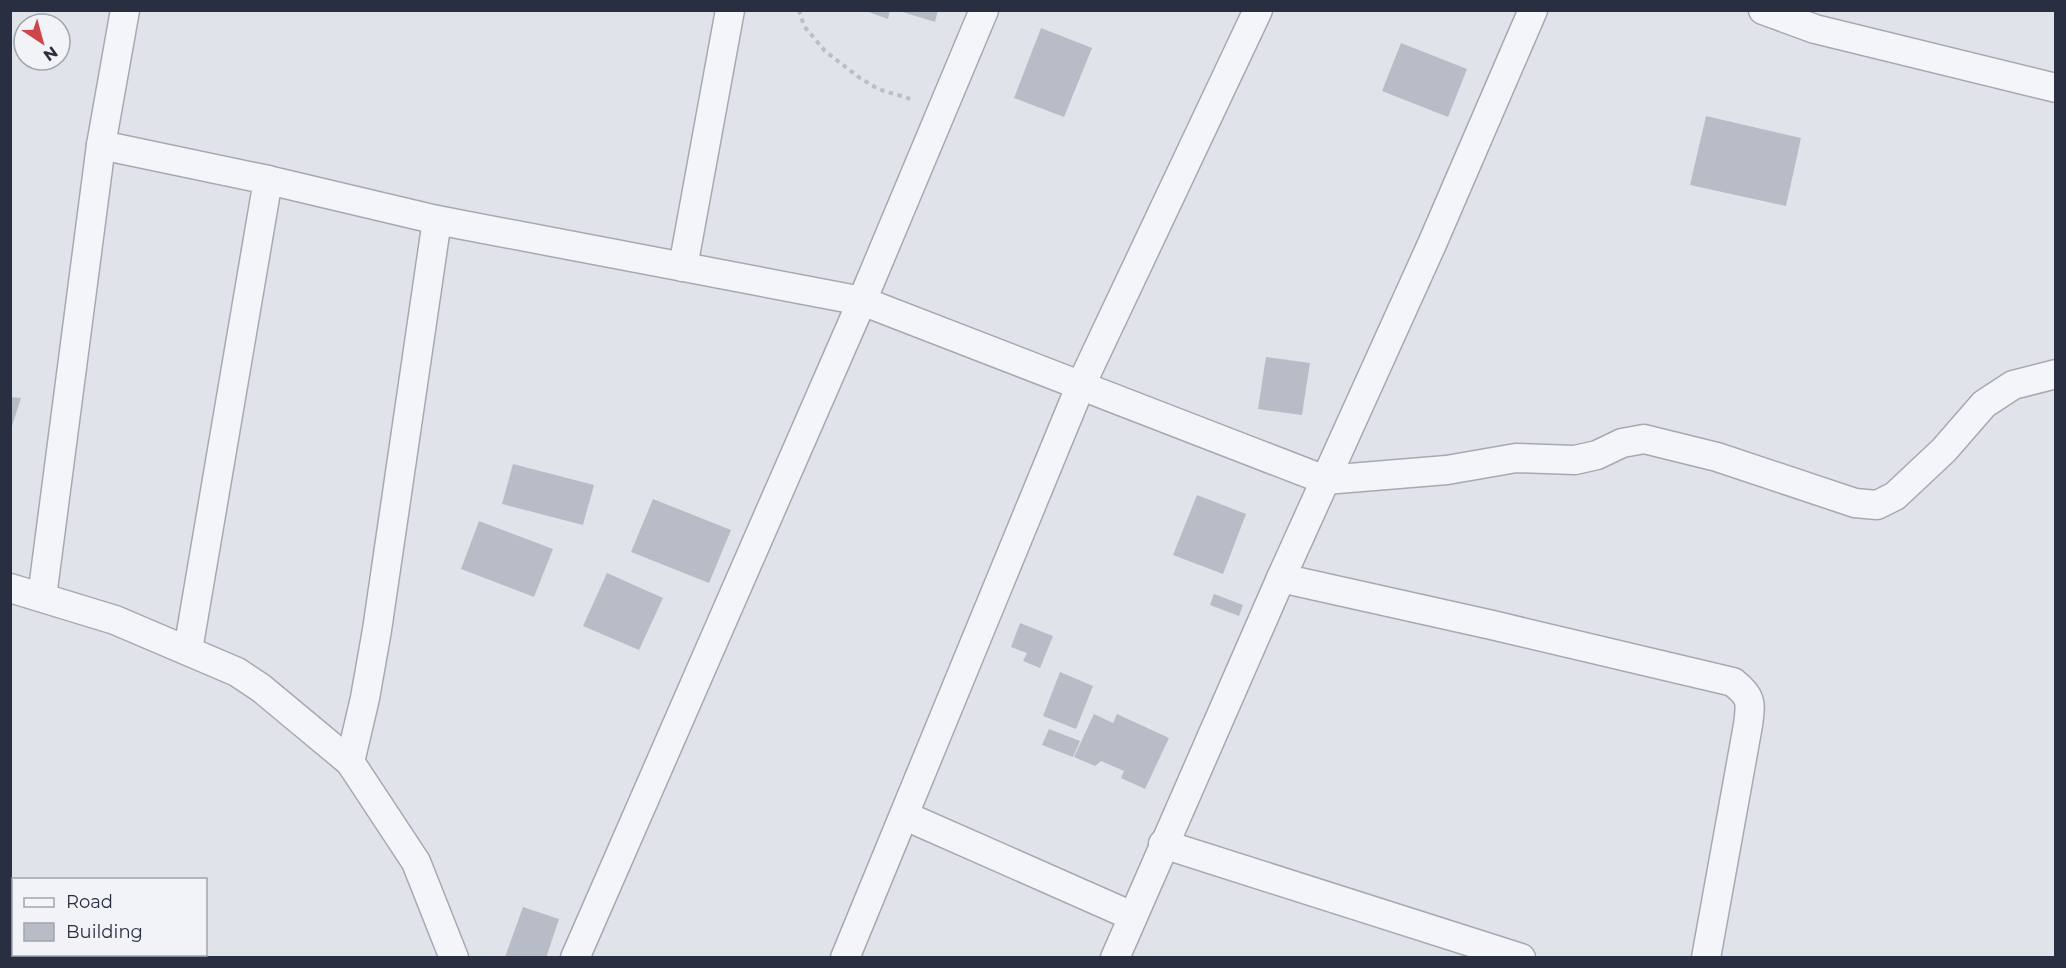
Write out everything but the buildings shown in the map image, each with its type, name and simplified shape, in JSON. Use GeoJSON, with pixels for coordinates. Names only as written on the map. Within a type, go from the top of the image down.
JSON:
{"type":"FeatureCollection","features":[{"type":"Feature","properties":{"kind":"street"},"geometry":{"type":"LineString","coordinates":[[42,597],[101,145],[125,10]]}},
{"type":"Feature","properties":{"kind":"street"},"geometry":{"type":"LineString","coordinates":[[683,267],[730,10]]}},
{"type":"Feature","properties":{"kind":"street"},"geometry":{"type":"LineString","coordinates":[[575,957],[862,301],[984,10]]}},
{"type":"Feature","properties":{"kind":"street"},"geometry":{"type":"LineString","coordinates":[[845,957],[1080,387],[1258,10]]}},
{"type":"Feature","properties":{"kind":"street"},"geometry":{"type":"LineString","coordinates":[[1114,957],[1281,578],[1432,244],[1533,10]]}},
{"type":"Feature","properties":{"kind":"street"},"geometry":{"type":"LineString","coordinates":[[1763,10],[1815,30],[2055,88]]}},
{"type":"Feature","properties":{"kind":"street"},"geometry":{"type":"LineString","coordinates":[[101,145],[268,180],[437,220],[862,301],[1325,480],[1448,470],[1516,458],[1575,459],[1597,455],[1622,443],[1644,439],[1717,457],[1855,503],[1877,505],[1895,496],[1944,450],[1984,404],[2013,385],[2055,374]]}},
{"type":"Feature","properties":{"kind":"street"},"geometry":{"type":"LineString","coordinates":[[188,650],[268,180]]}},
{"type":"Feature","properties":{"kind":"street"},"geometry":{"type":"LineString","coordinates":[[350,762],[378,630],[437,220]]}},
{"type":"Feature","properties":{"kind":"street"},"geometry":{"type":"LineString","coordinates":[[1281,578],[1733,682],[1746,692],[1751,703],[1748,725],[1706,957]]}},
{"type":"Feature","properties":{"kind":"street"},"geometry":{"type":"LineString","coordinates":[[10,588],[115,620],[237,672],[261,688],[350,762],[416,862],[454,957]]}},
{"type":"Feature","properties":{"kind":"street"},"geometry":{"type":"LineString","coordinates":[[910,818],[1132,916]]}},
{"type":"Feature","properties":{"kind":"street"},"geometry":{"type":"LineString","coordinates":[[1163,844],[1521,957]]}},
{"type":"Feature","properties":{"kind":"path"},"geometry":{"type":"LineString","coordinates":[[799,10],[804,26],[825,51],[860,78],[878,89],[943,108]]}}]}
